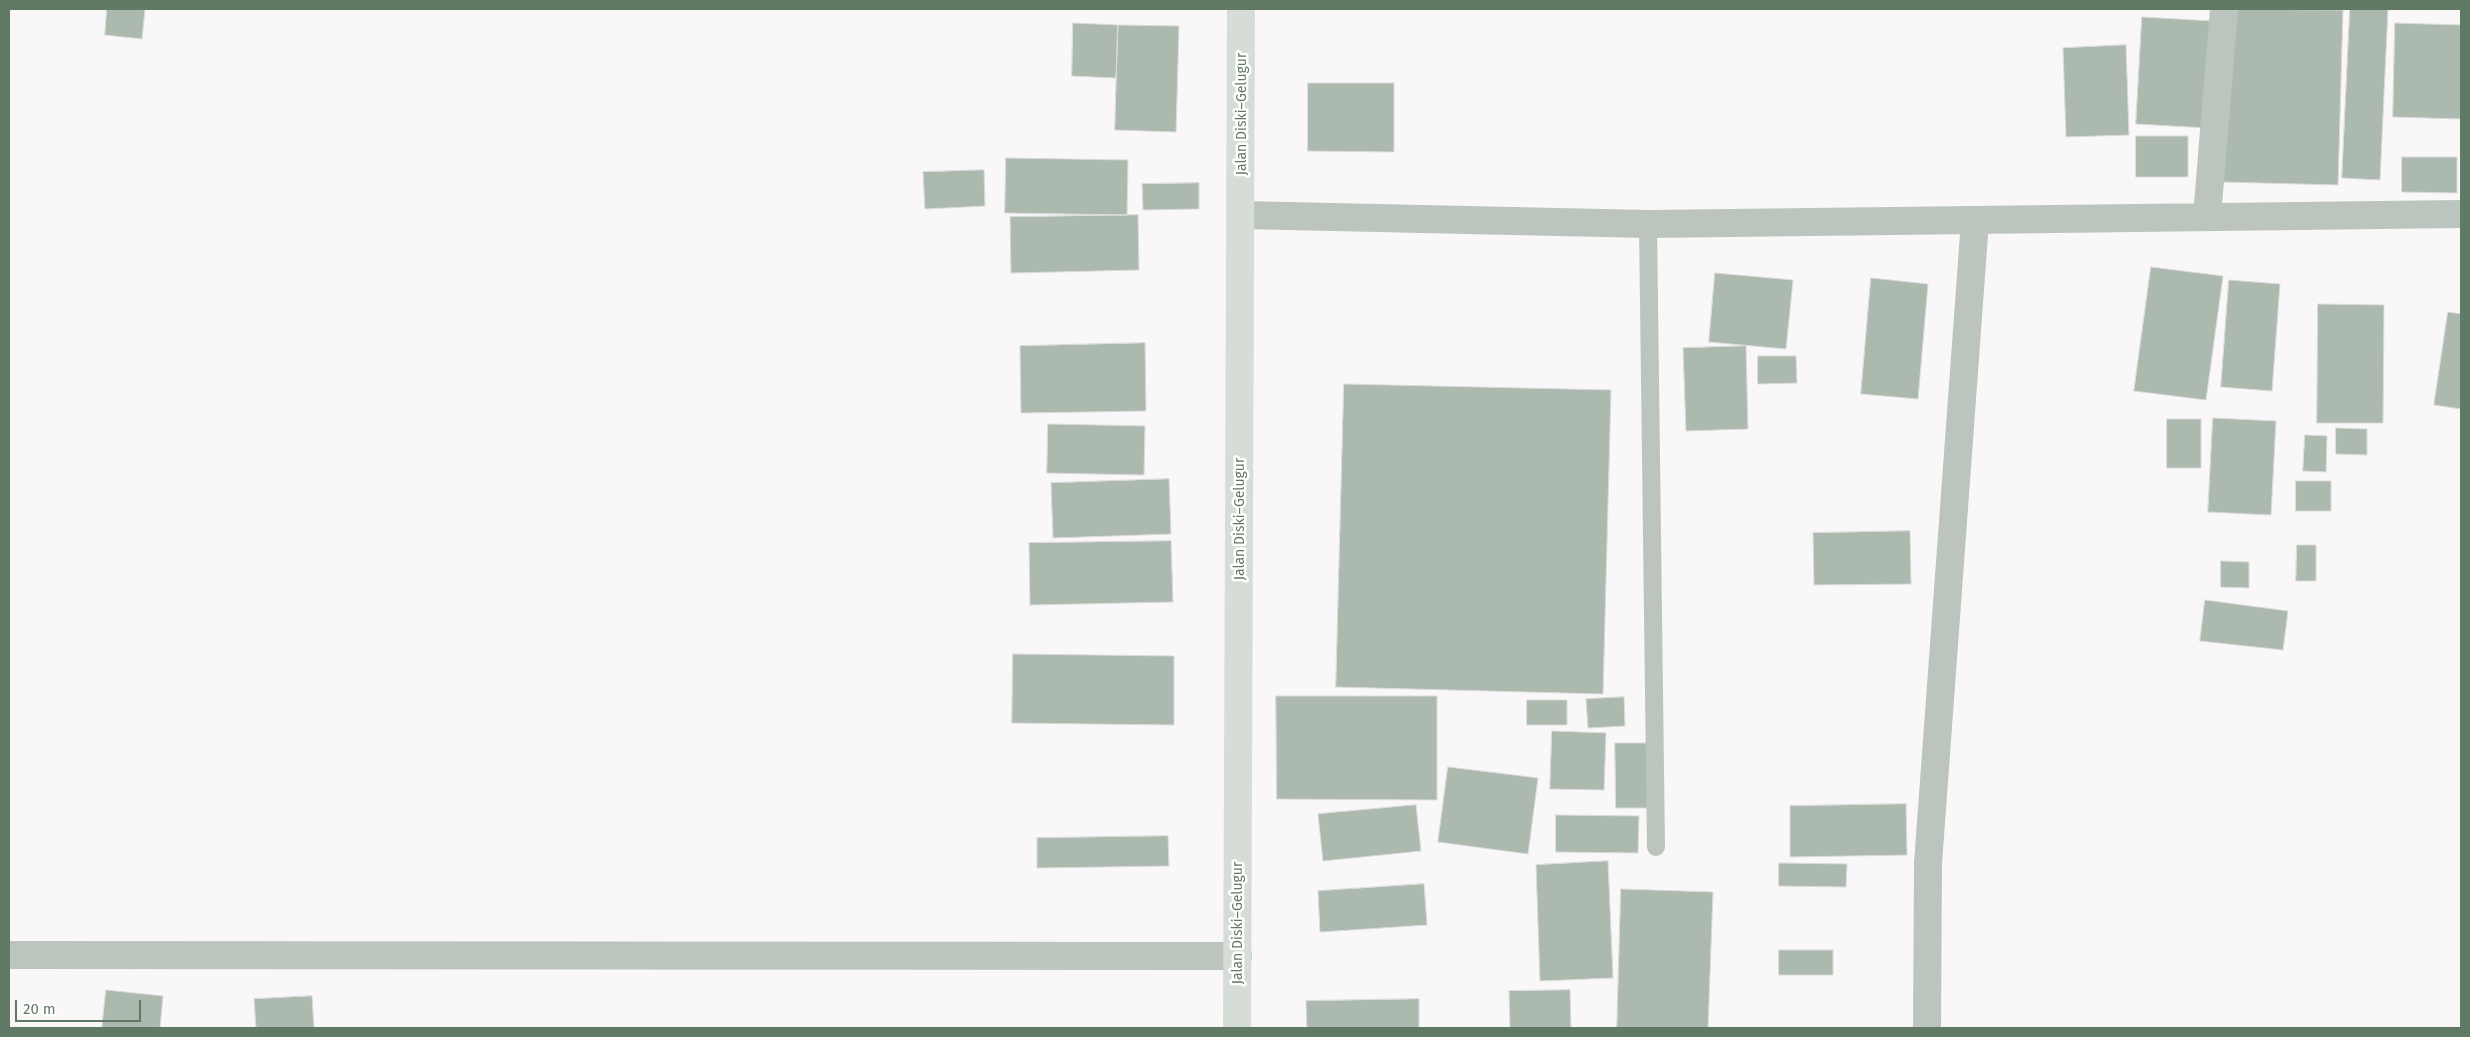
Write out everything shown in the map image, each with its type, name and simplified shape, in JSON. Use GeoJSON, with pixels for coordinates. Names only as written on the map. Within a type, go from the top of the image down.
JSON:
{"type":"FeatureCollection","features":[{"type":"Feature","properties":{"kind":"main road","name":"Jalan Diski–Gelugur"},"geometry":{"type":"LineString","coordinates":[[1237,1028],[1242,215],[1241,9]]}},
{"type":"Feature","properties":{"kind":"street"},"geometry":{"type":"LineString","coordinates":[[2207,218],[2224,9]]}},
{"type":"Feature","properties":{"kind":"street"},"geometry":{"type":"LineString","coordinates":[[1242,215],[1648,224],[2461,214]]}},
{"type":"Feature","properties":{"kind":"street"},"geometry":{"type":"LineString","coordinates":[[1927,1028],[1928,864],[1975,221]]}},
{"type":"Feature","properties":{"kind":"street"},"geometry":{"type":"LineString","coordinates":[[9,955],[1238,956]]}},
{"type":"Feature","properties":{"kind":"lane"},"geometry":{"type":"LineString","coordinates":[[1648,224],[1656,847]]}},
{"type":"Feature","properties":{"kind":"building"},"geometry":{"type":"Polygon","coordinates":[[[107,9],[145,9],[142,39],[105,35],[107,9]]]}},
{"type":"Feature","properties":{"kind":"building"},"geometry":{"type":"Polygon","coordinates":[[[2226,9],[2343,10],[2338,185],[2222,182],[2226,9]]]}},
{"type":"Feature","properties":{"kind":"building"},"geometry":{"type":"Polygon","coordinates":[[[2350,9],[2388,9],[2380,180],[2342,178],[2350,9]]]}},
{"type":"Feature","properties":{"kind":"building"},"geometry":{"type":"Polygon","coordinates":[[[2142,17],[2213,21],[2208,128],[2136,124],[2142,17]]]}},
{"type":"Feature","properties":{"kind":"building"},"geometry":{"type":"Polygon","coordinates":[[[1073,23],[1118,25],[1116,78],[1072,76],[1073,23]]]}},
{"type":"Feature","properties":{"kind":"building"},"geometry":{"type":"Polygon","coordinates":[[[2395,23],[2461,25],[2461,119],[2393,117],[2395,23]]]}},
{"type":"Feature","properties":{"kind":"building"},"geometry":{"type":"Polygon","coordinates":[[[1118,25],[1179,26],[1176,132],[1115,130],[1118,25]]]}},
{"type":"Feature","properties":{"kind":"building"},"geometry":{"type":"Polygon","coordinates":[[[2126,45],[2129,135],[2066,137],[2063,48],[2126,45]]]}},
{"type":"Feature","properties":{"kind":"building"},"geometry":{"type":"Polygon","coordinates":[[[1308,83],[1394,83],[1394,152],[1308,151],[1308,83]]]}},
{"type":"Feature","properties":{"kind":"building"},"geometry":{"type":"Polygon","coordinates":[[[2136,136],[2188,136],[2188,177],[2136,177],[2136,136]]]}},
{"type":"Feature","properties":{"kind":"building"},"geometry":{"type":"Polygon","coordinates":[[[2402,157],[2457,157],[2457,193],[2402,192],[2402,157]]]}},
{"type":"Feature","properties":{"kind":"building"},"geometry":{"type":"Polygon","coordinates":[[[1006,158],[1128,160],[1127,215],[1005,213],[1006,158]]]}},
{"type":"Feature","properties":{"kind":"building"},"geometry":{"type":"Polygon","coordinates":[[[984,170],[985,206],[925,209],[923,172],[984,170]]]}},
{"type":"Feature","properties":{"kind":"building"},"geometry":{"type":"Polygon","coordinates":[[[1199,183],[1199,209],[1143,210],[1142,184],[1199,183]]]}},
{"type":"Feature","properties":{"kind":"building"},"geometry":{"type":"Polygon","coordinates":[[[1138,215],[1139,270],[1011,273],[1010,217],[1138,215]]]}},
{"type":"Feature","properties":{"kind":"building"},"geometry":{"type":"Polygon","coordinates":[[[2151,267],[2223,276],[2206,400],[2134,391],[2151,267]]]}},
{"type":"Feature","properties":{"kind":"building"},"geometry":{"type":"Polygon","coordinates":[[[1715,273],[1793,280],[1786,349],[1709,342],[1715,273]]]}},
{"type":"Feature","properties":{"kind":"building"},"geometry":{"type":"Polygon","coordinates":[[[1871,278],[1928,284],[1918,399],[1861,394],[1871,278]]]}},
{"type":"Feature","properties":{"kind":"building"},"geometry":{"type":"Polygon","coordinates":[[[2229,280],[2280,284],[2272,391],[2221,387],[2229,280]]]}},
{"type":"Feature","properties":{"kind":"building"},"geometry":{"type":"Polygon","coordinates":[[[2318,304],[2384,305],[2383,423],[2317,423],[2318,304]]]}},
{"type":"Feature","properties":{"kind":"building"},"geometry":{"type":"Polygon","coordinates":[[[2448,312],[2461,314],[2461,409],[2434,405],[2448,312]]]}},
{"type":"Feature","properties":{"kind":"building"},"geometry":{"type":"Polygon","coordinates":[[[1145,343],[1146,411],[1021,413],[1020,346],[1145,343]]]}},
{"type":"Feature","properties":{"kind":"building"},"geometry":{"type":"Polygon","coordinates":[[[1746,346],[1748,429],[1686,431],[1683,348],[1746,346]]]}},
{"type":"Feature","properties":{"kind":"building"},"geometry":{"type":"Polygon","coordinates":[[[1758,356],[1796,356],[1797,383],[1758,384],[1758,356]]]}},
{"type":"Feature","properties":{"kind":"building"},"geometry":{"type":"Polygon","coordinates":[[[1344,384],[1611,390],[1603,694],[1336,687],[1344,384]]]}},
{"type":"Feature","properties":{"kind":"building"},"geometry":{"type":"Polygon","coordinates":[[[2213,418],[2276,421],[2271,515],[2208,512],[2213,418]]]}},
{"type":"Feature","properties":{"kind":"building"},"geometry":{"type":"Polygon","coordinates":[[[2167,419],[2201,419],[2201,468],[2167,468],[2167,419]]]}},
{"type":"Feature","properties":{"kind":"building"},"geometry":{"type":"Polygon","coordinates":[[[1048,424],[1145,426],[1144,475],[1047,473],[1048,424]]]}},
{"type":"Feature","properties":{"kind":"building"},"geometry":{"type":"Polygon","coordinates":[[[2336,428],[2367,429],[2367,455],[2336,454],[2336,428]]]}},
{"type":"Feature","properties":{"kind":"building"},"geometry":{"type":"Polygon","coordinates":[[[2305,435],[2327,436],[2326,472],[2303,471],[2305,435]]]}},
{"type":"Feature","properties":{"kind":"building"},"geometry":{"type":"Polygon","coordinates":[[[1169,479],[1171,534],[1053,538],[1051,483],[1169,479]]]}},
{"type":"Feature","properties":{"kind":"building"},"geometry":{"type":"Polygon","coordinates":[[[2296,481],[2331,481],[2331,511],[2296,511],[2296,481]]]}},
{"type":"Feature","properties":{"kind":"building"},"geometry":{"type":"Polygon","coordinates":[[[1910,531],[1911,584],[1814,585],[1813,533],[1910,531]]]}},
{"type":"Feature","properties":{"kind":"building"},"geometry":{"type":"Polygon","coordinates":[[[1171,541],[1173,602],[1030,605],[1029,543],[1171,541]]]}},
{"type":"Feature","properties":{"kind":"building"},"geometry":{"type":"Polygon","coordinates":[[[2297,545],[2316,545],[2316,581],[2296,581],[2297,545]]]}},
{"type":"Feature","properties":{"kind":"building"},"geometry":{"type":"Polygon","coordinates":[[[2221,561],[2249,562],[2249,588],[2221,587],[2221,561]]]}},
{"type":"Feature","properties":{"kind":"building"},"geometry":{"type":"Polygon","coordinates":[[[2205,600],[2288,611],[2283,650],[2200,641],[2205,600]]]}},
{"type":"Feature","properties":{"kind":"building"},"geometry":{"type":"Polygon","coordinates":[[[1013,654],[1174,656],[1174,725],[1012,723],[1013,654]]]}},
{"type":"Feature","properties":{"kind":"building"},"geometry":{"type":"Polygon","coordinates":[[[1276,696],[1437,696],[1437,800],[1277,799],[1276,696]]]}},
{"type":"Feature","properties":{"kind":"building"},"geometry":{"type":"Polygon","coordinates":[[[1624,697],[1625,726],[1588,728],[1586,699],[1624,697]]]}},
{"type":"Feature","properties":{"kind":"building"},"geometry":{"type":"Polygon","coordinates":[[[1527,700],[1567,700],[1567,725],[1527,725],[1527,700]]]}},
{"type":"Feature","properties":{"kind":"building"},"geometry":{"type":"Polygon","coordinates":[[[1552,731],[1606,733],[1604,790],[1550,789],[1552,731]]]}},
{"type":"Feature","properties":{"kind":"building"},"geometry":{"type":"Polygon","coordinates":[[[1615,743],[1649,743],[1649,808],[1616,808],[1615,743]]]}},
{"type":"Feature","properties":{"kind":"building"},"geometry":{"type":"Polygon","coordinates":[[[1448,767],[1538,778],[1528,854],[1438,842],[1448,767]]]}},
{"type":"Feature","properties":{"kind":"building"},"geometry":{"type":"Polygon","coordinates":[[[1906,804],[1907,855],[1790,857],[1790,806],[1906,804]]]}},
{"type":"Feature","properties":{"kind":"building"},"geometry":{"type":"Polygon","coordinates":[[[1416,805],[1421,851],[1323,861],[1318,814],[1416,805]]]}},
{"type":"Feature","properties":{"kind":"building"},"geometry":{"type":"Polygon","coordinates":[[[1556,815],[1639,816],[1638,853],[1556,852],[1556,815]]]}},
{"type":"Feature","properties":{"kind":"building"},"geometry":{"type":"Polygon","coordinates":[[[1168,836],[1169,866],[1037,868],[1037,838],[1168,836]]]}},
{"type":"Feature","properties":{"kind":"building"},"geometry":{"type":"Polygon","coordinates":[[[1608,861],[1613,978],[1540,981],[1536,865],[1608,861]]]}},
{"type":"Feature","properties":{"kind":"building"},"geometry":{"type":"Polygon","coordinates":[[[1779,863],[1847,864],[1846,887],[1779,886],[1779,863]]]}},
{"type":"Feature","properties":{"kind":"building"},"geometry":{"type":"Polygon","coordinates":[[[1424,884],[1427,925],[1320,932],[1318,891],[1424,884]]]}},
{"type":"Feature","properties":{"kind":"building"},"geometry":{"type":"Polygon","coordinates":[[[1621,889],[1713,892],[1708,1028],[1617,1028],[1621,889]]]}},
{"type":"Feature","properties":{"kind":"building"},"geometry":{"type":"Polygon","coordinates":[[[1779,950],[1833,950],[1833,975],[1779,975],[1779,950]]]}},
{"type":"Feature","properties":{"kind":"building"},"geometry":{"type":"Polygon","coordinates":[[[106,990],[163,996],[160,1028],[102,1028],[106,990]]]}},
{"type":"Feature","properties":{"kind":"building"},"geometry":{"type":"Polygon","coordinates":[[[1570,990],[1571,1028],[1510,1028],[1509,991],[1570,990]]]}},
{"type":"Feature","properties":{"kind":"building"},"geometry":{"type":"Polygon","coordinates":[[[312,996],[314,1028],[256,1028],[254,999],[312,996]]]}},
{"type":"Feature","properties":{"kind":"building"},"geometry":{"type":"Polygon","coordinates":[[[1419,999],[1419,1028],[1307,1028],[1306,1001],[1419,999]]]}}]}
